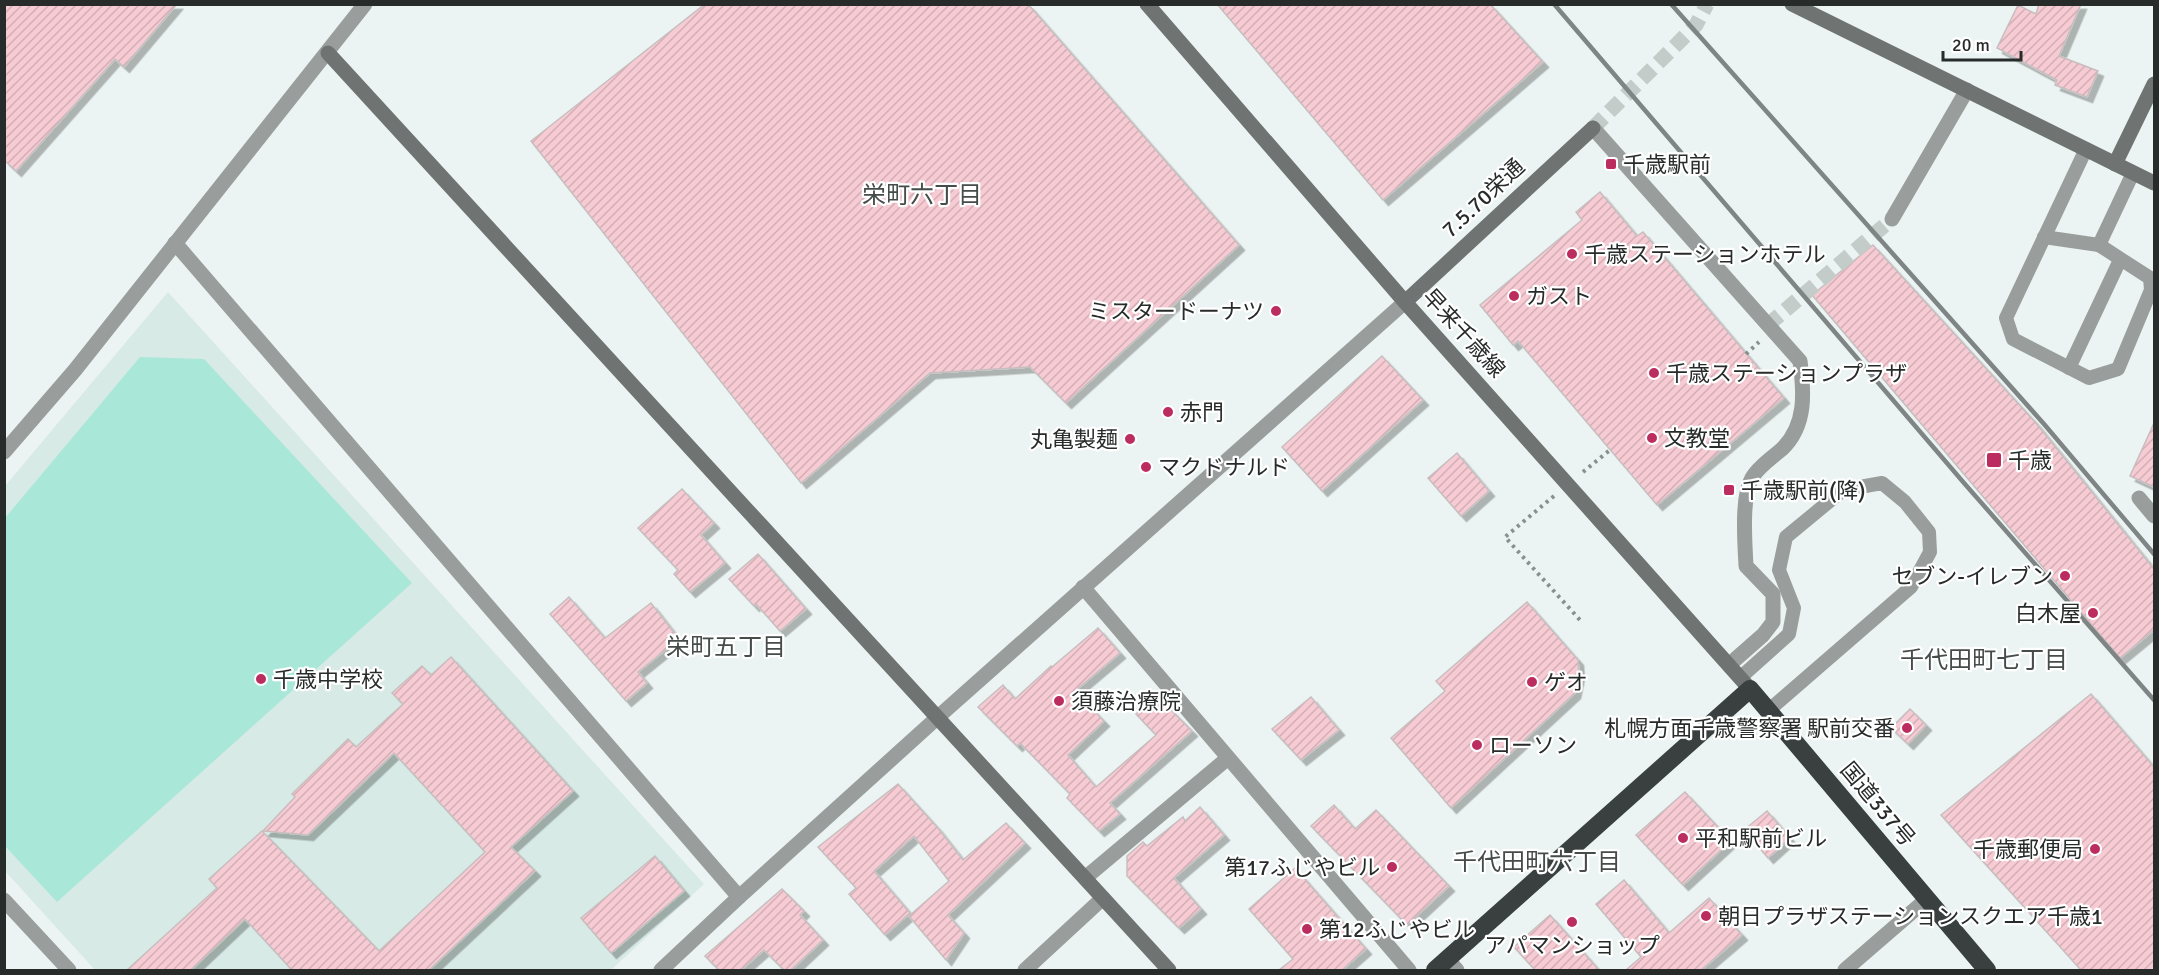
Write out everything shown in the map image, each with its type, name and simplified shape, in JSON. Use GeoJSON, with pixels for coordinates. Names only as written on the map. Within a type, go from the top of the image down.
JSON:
{"type":"FeatureCollection","features":[{"type":"Feature","properties":{"kind":"highway","name":"国道337号"},"geometry":{"type":"LineString","coordinates":[[1745,683],[1987,970]]}},
{"type":"Feature","properties":{"kind":"highway"},"geometry":{"type":"LineString","coordinates":[[1446,967],[1745,683]]}},
{"type":"Feature","properties":{"kind":"street"},"geometry":{"type":"LineString","coordinates":[[4,452],[75,370],[365,4]]}},
{"type":"Feature","properties":{"kind":"street","name":"早来千歳線"},"geometry":{"type":"LineString","coordinates":[[1147,4],[1405,302],[1745,683]]}},
{"type":"Feature","properties":{"kind":"street"},"geometry":{"type":"LineString","coordinates":[[1792,4],[2154,183]]}},
{"type":"Feature","properties":{"kind":"street"},"geometry":{"type":"LineString","coordinates":[[328,53],[1169,970]]}},
{"type":"Feature","properties":{"kind":"street"},"geometry":{"type":"LineString","coordinates":[[2115,164],[2154,84]]}},
{"type":"Feature","properties":{"kind":"street"},"geometry":{"type":"LineString","coordinates":[[1892,219],[1967,90]]}},
{"type":"Feature","properties":{"kind":"street","name":"7.5.70栄通"},"geometry":{"type":"LineString","coordinates":[[1405,302],[1593,128],[1800,361],[1803,401],[1800,421],[1788,443],[1753,477],[1749,489],[1744,529],[1746,566],[1773,594],[1773,622],[1763,635],[1730,664]]}},
{"type":"Feature","properties":{"kind":"street"},"geometry":{"type":"LineString","coordinates":[[175,243],[739,897]]}},
{"type":"Feature","properties":{"kind":"street"},"geometry":{"type":"LineString","coordinates":[[661,970],[938,717],[1405,302]]}},
{"type":"Feature","properties":{"kind":"street"},"geometry":{"type":"LineString","coordinates":[[2139,498],[2154,516]]}},
{"type":"Feature","properties":{"kind":"street"},"geometry":{"type":"LineString","coordinates":[[1083,587],[1409,970]]}},
{"type":"Feature","properties":{"kind":"street"},"geometry":{"type":"LineString","coordinates":[[1085,878],[1228,758]]}},
{"type":"Feature","properties":{"kind":"street"},"geometry":{"type":"LineString","coordinates":[[1025,970],[1103,898]]}},
{"type":"Feature","properties":{"kind":"street"},"geometry":{"type":"LineString","coordinates":[[1845,970],[1927,899]]}},
{"type":"Feature","properties":{"kind":"street"},"geometry":{"type":"LineString","coordinates":[[4,900],[69,970]]}},
{"type":"Feature","properties":{"kind":"lane"},"geometry":{"type":"LineString","coordinates":[[2044,237],[2099,245],[2150,278],[2151,290],[2118,369],[2089,378],[2013,339],[2006,318],[2044,237],[2086,149]]}},
{"type":"Feature","properties":{"kind":"lane"},"geometry":{"type":"LineString","coordinates":[[2099,245],[2133,173]]}},
{"type":"Feature","properties":{"kind":"lane"},"geometry":{"type":"LineString","coordinates":[[2069,368],[2120,260]]}},
{"type":"Feature","properties":{"kind":"lane"},"geometry":{"type":"LineString","coordinates":[[1745,683],[1789,634],[1794,608],[1779,570],[1786,537],[1843,490],[1882,483],[1905,502],[1929,532],[1930,552],[1911,587],[1769,710]]}},
{"type":"Feature","properties":{"kind":"path"},"geometry":{"type":"LineString","coordinates":[[1575,479],[1610,450]]}},
{"type":"Feature","properties":{"kind":"path"},"geometry":{"type":"LineString","coordinates":[[1558,494],[1505,537],[1580,620]]}},
{"type":"Feature","properties":{"kind":"shaded area","name":"千歳中学校"},"geometry":{"type":"Polygon","coordinates":[[[168,292],[704,884],[611,970],[95,970],[5,871],[5,486],[168,292]]]}},
{"type":"Feature","properties":{"kind":"green space"},"geometry":{"type":"Polygon","coordinates":[[[140,357],[204,359],[412,583],[57,902],[5,846],[5,518],[140,357]]]}},
{"type":"Feature","properties":{"kind":"building"},"geometry":{"type":"Polygon","coordinates":[[[4,4],[177,4],[124,67],[115,59],[16,171],[4,160],[4,4]]]}},
{"type":"Feature","properties":{"kind":"building"},"geometry":{"type":"Polygon","coordinates":[[[705,4],[1028,4],[1239,245],[1066,403],[1030,367],[930,373],[801,483],[531,141],[705,4]]]}},
{"type":"Feature","properties":{"kind":"building"},"geometry":{"type":"Polygon","coordinates":[[[1217,4],[1490,4],[1543,62],[1383,200],[1217,4]]]}},
{"type":"Feature","properties":{"kind":"building"},"geometry":{"type":"Polygon","coordinates":[[[2039,4],[2081,4],[2059,56],[2098,71],[2087,97],[2055,85],[2057,80],[1997,48],[2018,5],[2036,14],[2039,4]]]}},
{"type":"Feature","properties":{"kind":"building"},"geometry":{"type":"Polygon","coordinates":[[[1600,192],[1637,236],[1643,232],[1784,398],[1657,505],[1518,341],[1513,345],[1480,305],[1582,220],[1576,212],[1600,192]]]}},
{"type":"Feature","properties":{"kind":"building","name":"千歳"},"geometry":{"type":"Polygon","coordinates":[[[1873,245],[2036,423],[2154,569],[2154,630],[2120,658],[1812,295],[1873,245]]]}},
{"type":"Feature","properties":{"kind":"building"},"geometry":{"type":"Polygon","coordinates":[[[1382,356],[1423,400],[1322,491],[1282,447],[1382,356]]]}},
{"type":"Feature","properties":{"kind":"building"},"geometry":{"type":"Polygon","coordinates":[[[2154,423],[2154,487],[2130,476],[2154,423]]]}},
{"type":"Feature","properties":{"kind":"building"},"geometry":{"type":"Polygon","coordinates":[[[1457,453],[1489,491],[1461,516],[1428,478],[1457,453]]]}},
{"type":"Feature","properties":{"kind":"building"},"geometry":{"type":"Polygon","coordinates":[[[682,489],[714,523],[701,535],[725,563],[690,592],[674,574],[678,570],[638,528],[682,489]]]}},
{"type":"Feature","properties":{"kind":"building"},"geometry":{"type":"Polygon","coordinates":[[[758,554],[806,609],[780,631],[729,579],[758,554]]]}},
{"type":"Feature","properties":{"kind":"building"},"geometry":{"type":"Polygon","coordinates":[[[569,597],[605,638],[651,603],[679,639],[638,672],[647,683],[626,701],[550,614],[569,597]]]}},
{"type":"Feature","properties":{"kind":"building"},"geometry":{"type":"Polygon","coordinates":[[[1527,602],[1578,660],[1579,674],[1575,693],[1451,808],[1391,738],[1445,691],[1436,681],[1527,602]]]}},
{"type":"Feature","properties":{"kind":"building"},"geometry":{"type":"Polygon","coordinates":[[[1098,628],[1120,653],[1075,691],[1104,721],[1068,755],[1096,787],[1156,735],[1136,714],[1157,696],[1192,731],[1110,803],[1120,814],[1099,831],[1067,798],[1070,794],[1020,743],[1017,746],[978,707],[1003,685],[1015,699],[1098,628]]]}},
{"type":"Feature","properties":{"kind":"building"},"geometry":{"type":"Polygon","coordinates":[[[451,657],[573,791],[511,847],[535,871],[429,970],[292,970],[245,919],[191,970],[127,970],[217,888],[209,879],[262,831],[379,951],[485,852],[394,753],[308,835],[263,831],[295,797],[292,794],[348,739],[356,747],[403,704],[392,693],[422,666],[431,675],[451,657]]]}},
{"type":"Feature","properties":{"kind":"building"},"geometry":{"type":"Polygon","coordinates":[[[2091,694],[2154,767],[2154,970],[2081,970],[1941,815],[2091,694]]]}},
{"type":"Feature","properties":{"kind":"building"},"geometry":{"type":"Polygon","coordinates":[[[1311,697],[1339,730],[1301,760],[1272,729],[1311,697]]]}},
{"type":"Feature","properties":{"kind":"building"},"geometry":{"type":"Polygon","coordinates":[[[1910,709],[1926,725],[1908,744],[1891,728],[1910,709]]]}},
{"type":"Feature","properties":{"kind":"building"},"geometry":{"type":"Polygon","coordinates":[[[898,784],[963,860],[1006,823],[1025,843],[948,915],[964,933],[946,960],[909,916],[949,881],[914,836],[874,871],[910,913],[885,935],[849,894],[856,888],[818,847],[898,784]]]}},
{"type":"Feature","properties":{"kind":"building","name":"平和駅前ビル"},"geometry":{"type":"Polygon","coordinates":[[[1685,792],[1731,841],[1683,885],[1636,835],[1685,792]]]}},
{"type":"Feature","properties":{"kind":"building","name":"第17ふじやビル"},"geometry":{"type":"Polygon","coordinates":[[[1334,805],[1355,829],[1376,810],[1449,886],[1407,925],[1311,826],[1334,805]]]}},
{"type":"Feature","properties":{"kind":"building"},"geometry":{"type":"Polygon","coordinates":[[[1200,807],[1224,835],[1174,878],[1201,909],[1179,928],[1127,876],[1127,856],[1143,842],[1147,846],[1183,817],[1185,821],[1200,807]]]}},
{"type":"Feature","properties":{"kind":"building"},"geometry":{"type":"Polygon","coordinates":[[[1767,811],[1790,838],[1768,858],[1744,830],[1767,811]]]}},
{"type":"Feature","properties":{"kind":"building"},"geometry":{"type":"Polygon","coordinates":[[[655,856],[684,891],[611,953],[581,918],[655,856]]]}},
{"type":"Feature","properties":{"kind":"building","name":"第12ふじやビル"},"geometry":{"type":"Polygon","coordinates":[[[1295,868],[1366,949],[1342,970],[1279,970],[1293,959],[1249,909],[1295,868]]]}},
{"type":"Feature","properties":{"kind":"building","name":"朝日プラザステーションスクエア千歳1"},"geometry":{"type":"Polygon","coordinates":[[[1624,880],[1669,933],[1709,898],[1742,935],[1701,970],[1626,970],[1641,957],[1596,904],[1624,880]]]}},
{"type":"Feature","properties":{"kind":"building"},"geometry":{"type":"Polygon","coordinates":[[[782,889],[804,911],[800,915],[823,940],[791,970],[784,970],[764,950],[741,970],[719,970],[705,956],[782,889]]]}},
{"type":"Feature","properties":{"kind":"building"},"geometry":{"type":"Polygon","coordinates":[[[1550,915],[1599,970],[1535,970],[1514,947],[1550,915]]]}},
{"type":"Feature","properties":{"kind":"tunnel"},"geometry":{"type":"LineString","coordinates":[[1593,128],[1696,25],[1707,4]]}},
{"type":"Feature","properties":{"kind":"tunnel"},"geometry":{"type":"LineString","coordinates":[[1768,325],[1892,219]]}},
{"type":"Feature","properties":{"kind":"railway"},"geometry":{"type":"LineString","coordinates":[[1554,4],[1964,483],[2154,700]]}},
{"type":"Feature","properties":{"kind":"railway"},"geometry":{"type":"LineString","coordinates":[[1671,4],[2044,424],[2154,554]]}},
{"type":"Feature","properties":{"kind":"place","name":"千歳駅前"},"geometry":{"type":"Point","coordinates":[1611,164]}},
{"type":"Feature","properties":{"kind":"place","name":"千歳ステーションホテル"},"geometry":{"type":"Point","coordinates":[1572,254]}},
{"type":"Feature","properties":{"kind":"place","name":"ガスト"},"geometry":{"type":"Point","coordinates":[1514,296]}},
{"type":"Feature","properties":{"kind":"place","name":"ミスタードーナツ"},"geometry":{"type":"Point","coordinates":[1276,311]}},
{"type":"Feature","properties":{"kind":"place","name":"千歳ステーションプラザ"},"geometry":{"type":"Point","coordinates":[1654,373]}},
{"type":"Feature","properties":{"kind":"place","name":"赤門"},"geometry":{"type":"Point","coordinates":[1168,412]}},
{"type":"Feature","properties":{"kind":"place","name":"文教堂"},"geometry":{"type":"Point","coordinates":[1652,438]}},
{"type":"Feature","properties":{"kind":"place","name":"丸亀製麺"},"geometry":{"type":"Point","coordinates":[1130,439]}},
{"type":"Feature","properties":{"kind":"place","name":"千歳"},"geometry":{"type":"Point","coordinates":[1994,460]}},
{"type":"Feature","properties":{"kind":"place","name":"マクドナルド"},"geometry":{"type":"Point","coordinates":[1146,467]}},
{"type":"Feature","properties":{"kind":"place","name":"千歳駅前(降)"},"geometry":{"type":"Point","coordinates":[1729,490]}},
{"type":"Feature","properties":{"kind":"place","name":"セブン-イレブン"},"geometry":{"type":"Point","coordinates":[2065,576]}},
{"type":"Feature","properties":{"kind":"place","name":"白木屋"},"geometry":{"type":"Point","coordinates":[2093,613]}},
{"type":"Feature","properties":{"kind":"place","name":"千歳中学校"},"geometry":{"type":"Point","coordinates":[261,679]}},
{"type":"Feature","properties":{"kind":"place","name":"ゲオ"},"geometry":{"type":"Point","coordinates":[1532,682]}},
{"type":"Feature","properties":{"kind":"place","name":"須藤治療院"},"geometry":{"type":"Point","coordinates":[1059,701]}},
{"type":"Feature","properties":{"kind":"place","name":"札幌方面千歳警察署 駅前交番"},"geometry":{"type":"Point","coordinates":[1907,728]}},
{"type":"Feature","properties":{"kind":"place","name":"ローソン"},"geometry":{"type":"Point","coordinates":[1477,745]}},
{"type":"Feature","properties":{"kind":"place","name":"平和駅前ビル"},"geometry":{"type":"Point","coordinates":[1683,838]}},
{"type":"Feature","properties":{"kind":"place","name":"千歳郵便局"},"geometry":{"type":"Point","coordinates":[2095,849]}},
{"type":"Feature","properties":{"kind":"place","name":"第17ふじやビル"},"geometry":{"type":"Point","coordinates":[1392,867]}},
{"type":"Feature","properties":{"kind":"place","name":"朝日プラザステーションスクエア千歳1"},"geometry":{"type":"Point","coordinates":[1706,916]}},
{"type":"Feature","properties":{"kind":"place","name":"アパマンショップ"},"geometry":{"type":"Point","coordinates":[1572,922]}},
{"type":"Feature","properties":{"kind":"place","name":"第12ふじやビル"},"geometry":{"type":"Point","coordinates":[1307,929]}},
{"type":"Feature","properties":{"kind":"district","name":"栄町六丁目"},"geometry":{"type":"Point","coordinates":[922,195]}},
{"type":"Feature","properties":{"kind":"district","name":"栄町五丁目"},"geometry":{"type":"Point","coordinates":[726,647]}},
{"type":"Feature","properties":{"kind":"district","name":"千代田町七丁目"},"geometry":{"type":"Point","coordinates":[1984,660]}},
{"type":"Feature","properties":{"kind":"district","name":"千代田町六丁目"},"geometry":{"type":"Point","coordinates":[1537,862]}}]}
